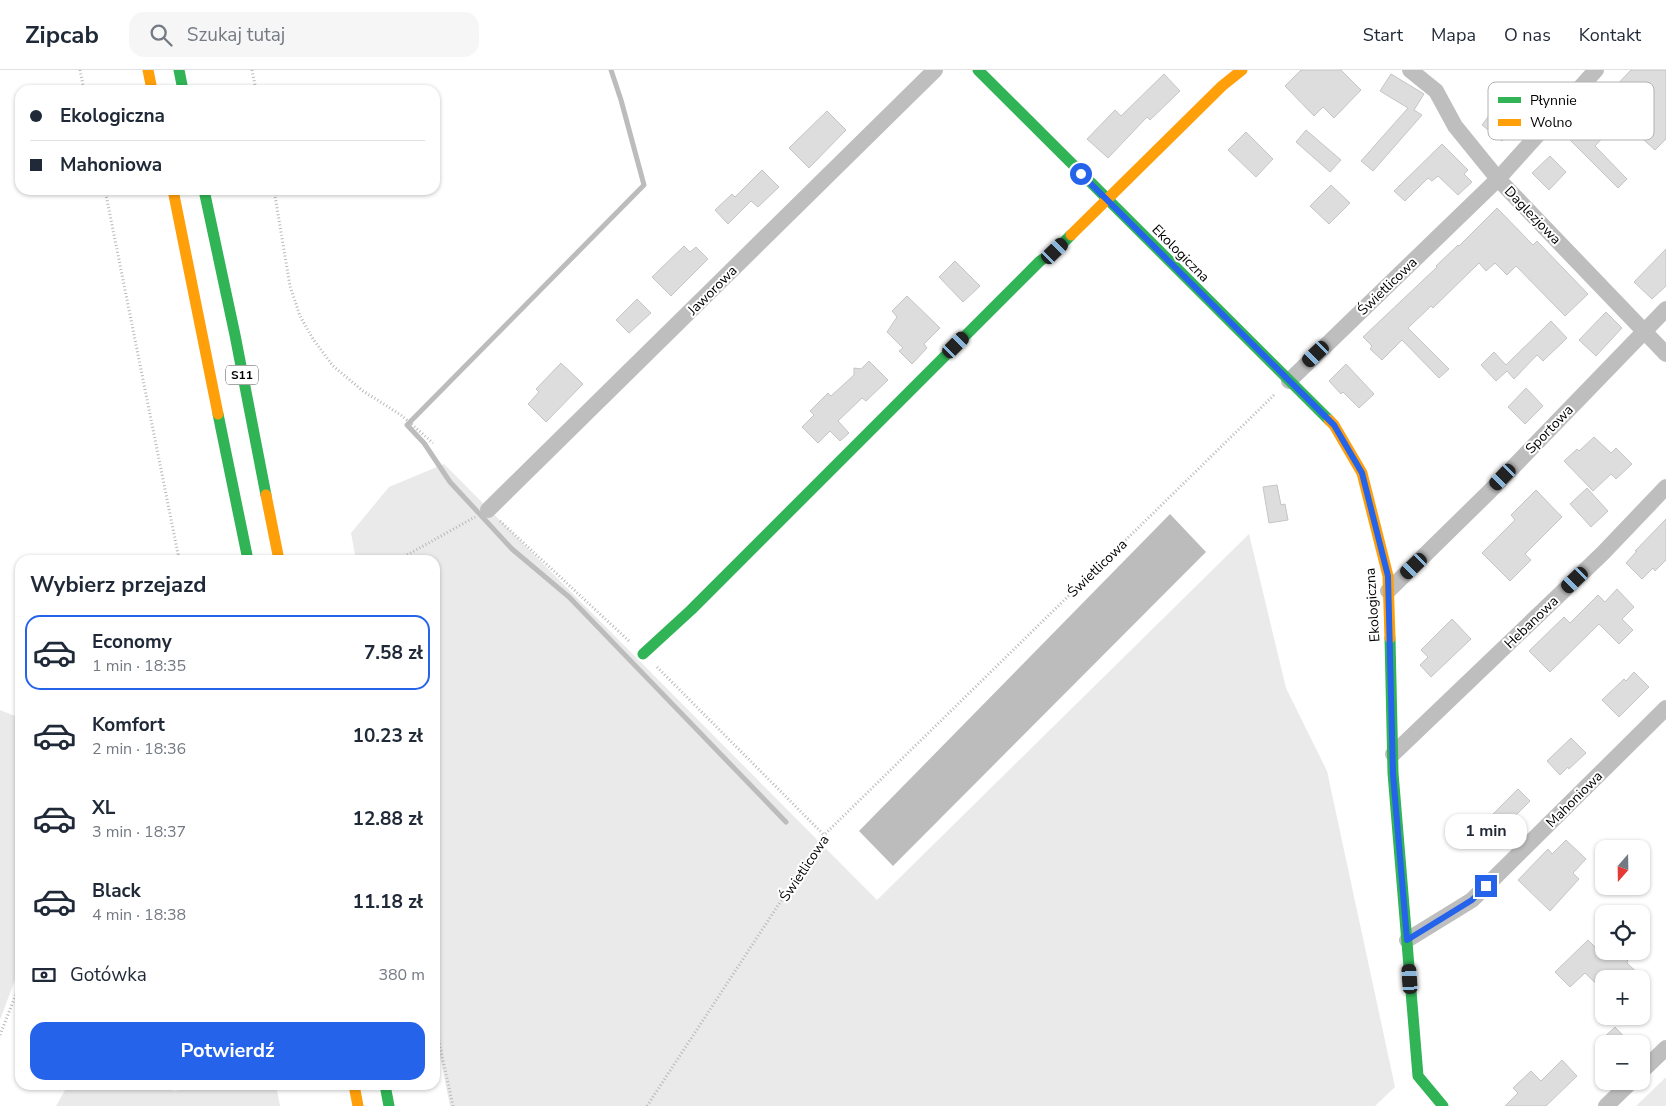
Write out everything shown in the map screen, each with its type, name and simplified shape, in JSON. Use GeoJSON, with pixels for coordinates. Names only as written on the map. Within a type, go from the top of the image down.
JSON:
{"type":"FeatureCollection","features":[{"type":"Feature","properties":{"kind":"main road"},"geometry":{"type":"LineString","coordinates":[[148,70],[151,85]]}},
{"type":"Feature","properties":{"kind":"main road"},"geometry":{"type":"LineString","coordinates":[[179,70],[182,85]]}},
{"type":"Feature","properties":{"kind":"main road","name":"Ekologiczna"},"geometry":{"type":"LineString","coordinates":[[978,70],[1334,425],[1362,473],[1388,576],[1393,754],[1418,1076],[1443,1106]]}},
{"type":"Feature","properties":{"kind":"main road"},"geometry":{"type":"LineString","coordinates":[[644,654],[691,610],[1040,261],[1055,251],[1222,86],[1242,70]]}},
{"type":"Feature","properties":{"kind":"main road","name":"S11"},"geometry":{"type":"LineString","coordinates":[[173,195],[247,555]]}},
{"type":"Feature","properties":{"kind":"main road","name":"S11"},"geometry":{"type":"LineString","coordinates":[[205,195],[235,335],[278,555]]}},
{"type":"Feature","properties":{"kind":"main road"},"geometry":{"type":"LineString","coordinates":[[355,1090],[358,1106]]}},
{"type":"Feature","properties":{"kind":"main road"},"geometry":{"type":"LineString","coordinates":[[386,1090],[389,1106]]}},
{"type":"Feature","properties":{"kind":"street","name":"Jaworowa"},"geometry":{"type":"LineString","coordinates":[[488,510],[935,70]]}},
{"type":"Feature","properties":{"kind":"street","name":"Daglezjowa"},"geometry":{"type":"LineString","coordinates":[[1410,70],[1436,91],[1455,126],[1498,179],[1666,354]]}},
{"type":"Feature","properties":{"kind":"street","name":"Świetlicowa"},"geometry":{"type":"LineString","coordinates":[[1585,82],[1596,70]]}},
{"type":"Feature","properties":{"kind":"street","name":"Świetlicowa"},"geometry":{"type":"LineString","coordinates":[[1289,381],[1498,179],[1533,140]]}},
{"type":"Feature","properties":{"kind":"street","name":"Sportowa"},"geometry":{"type":"LineString","coordinates":[[1388,591],[1490,491],[1666,309]]}},
{"type":"Feature","properties":{"kind":"street","name":"Hebanowa"},"geometry":{"type":"LineString","coordinates":[[1393,754],[1603,553],[1666,487]]}},
{"type":"Feature","properties":{"kind":"street","name":"Mahoniowa"},"geometry":{"type":"LineString","coordinates":[[1407,940],[1472,900],[1666,708]]}},
{"type":"Feature","properties":{"kind":"street"},"geometry":{"type":"LineString","coordinates":[[1650,1063],[1666,1048]]}},
{"type":"Feature","properties":{"kind":"street"},"geometry":{"type":"LineString","coordinates":[[1606,1106],[1623,1090]]}},
{"type":"Feature","properties":{"kind":"path"},"geometry":{"type":"LineString","coordinates":[[80,70],[83,85]]}},
{"type":"Feature","properties":{"kind":"path"},"geometry":{"type":"LineString","coordinates":[[252,70],[255,85]]}},
{"type":"Feature","properties":{"kind":"path"},"geometry":{"type":"LineString","coordinates":[[106,195],[178,555]]}},
{"type":"Feature","properties":{"kind":"path"},"geometry":{"type":"LineString","coordinates":[[275,195],[290,286],[300,316],[313,339],[333,366],[363,391],[401,415],[433,443]]}},
{"type":"Feature","properties":{"kind":"path","name":"Świetlicowa"},"geometry":{"type":"LineString","coordinates":[[647,1106],[824,835],[1289,381]]}},
{"type":"Feature","properties":{"kind":"path"},"geometry":{"type":"LineString","coordinates":[[488,510],[644,654],[824,835]]}},
{"type":"Feature","properties":{"kind":"path"},"geometry":{"type":"LineString","coordinates":[[407,555],[470,520]]}},
{"type":"Feature","properties":{"kind":"path"},"geometry":{"type":"LineString","coordinates":[[0,1036],[15,997]]}},
{"type":"Feature","properties":{"kind":"path"},"geometry":{"type":"LineString","coordinates":[[440,1046],[453,1106]]}},
{"type":"Feature","properties":{"kind":"shaded area"},"geometry":{"type":"Polygon","coordinates":[[[444,464],[877,900],[1249,534],[1286,688],[1327,771],[1395,1087],[1375,1106],[450,1106],[440,1057],[440,555],[355,555],[351,533],[389,487],[444,464]]]}},
{"type":"Feature","properties":{"kind":"shaded area"},"geometry":{"type":"Polygon","coordinates":[[[1170,514],[1206,552],[893,866],[859,831],[1170,514]]]}},
{"type":"Feature","properties":{"kind":"shaded area"},"geometry":{"type":"Polygon","coordinates":[[[0,710],[15,716],[15,980],[0,1020],[0,710]]]}},
{"type":"Feature","properties":{"kind":"shaded area"},"geometry":{"type":"Polygon","coordinates":[[[1666,1077],[1666,1106],[1636,1106],[1666,1077]]]}},
{"type":"Feature","properties":{"kind":"shaded area"},"geometry":{"type":"Polygon","coordinates":[[[65,1090],[277,1090],[280,1106],[56,1106],[65,1090]]]}},
{"type":"Feature","properties":{"kind":"building"},"geometry":{"type":"Polygon","coordinates":[[[1301,70],[1341,70],[1361,90],[1334,118],[1323,107],[1314,116],[1285,86],[1301,70]]]}},
{"type":"Feature","properties":{"kind":"building"},"geometry":{"type":"Polygon","coordinates":[[[1631,70],[1666,70],[1666,139],[1655,150],[1644,140],[1654,140],[1654,82],[1620,82],[1631,70]]]}},
{"type":"Feature","properties":{"kind":"building"},"geometry":{"type":"Polygon","coordinates":[[[1164,74],[1180,91],[1150,120],[1147,117],[1108,158],[1087,139],[1115,110],[1121,116],[1164,74]]]}},
{"type":"Feature","properties":{"kind":"building"},"geometry":{"type":"Polygon","coordinates":[[[1391,74],[1424,94],[1414,110],[1422,115],[1373,171],[1361,161],[1408,108],[1380,91],[1391,74]]]}},
{"type":"Feature","properties":{"kind":"building"},"geometry":{"type":"Polygon","coordinates":[[[827,111],[846,130],[809,168],[789,148],[827,111]]]}},
{"type":"Feature","properties":{"kind":"building"},"geometry":{"type":"Polygon","coordinates":[[[1488,117],[1488,130],[1482,125],[1488,117]]]}},
{"type":"Feature","properties":{"kind":"building"},"geometry":{"type":"Polygon","coordinates":[[[1306,130],[1341,160],[1330,172],[1296,142],[1306,130]]]}},
{"type":"Feature","properties":{"kind":"building"},"geometry":{"type":"Polygon","coordinates":[[[1246,132],[1273,159],[1256,177],[1228,150],[1246,132]]]}},
{"type":"Feature","properties":{"kind":"building"},"geometry":{"type":"Polygon","coordinates":[[[1570,140],[1601,140],[1595,146],[1627,179],[1618,188],[1570,140]]]}},
{"type":"Feature","properties":{"kind":"building"},"geometry":{"type":"Polygon","coordinates":[[[1442,144],[1468,170],[1464,174],[1472,182],[1458,195],[1438,176],[1432,181],[1428,178],[1405,201],[1394,191],[1442,144]]]}},
{"type":"Feature","properties":{"kind":"building"},"geometry":{"type":"Polygon","coordinates":[[[1550,156],[1566,172],[1549,190],[1532,173],[1550,156]]]}},
{"type":"Feature","properties":{"kind":"building"},"geometry":{"type":"Polygon","coordinates":[[[762,170],[779,187],[758,207],[751,201],[728,224],[715,210],[732,194],[735,197],[762,170]]]}},
{"type":"Feature","properties":{"kind":"building"},"geometry":{"type":"Polygon","coordinates":[[[1331,185],[1350,203],[1329,224],[1310,206],[1331,185]]]}},
{"type":"Feature","properties":{"kind":"building"},"geometry":{"type":"Polygon","coordinates":[[[1497,208],[1533,245],[1537,241],[1588,294],[1565,316],[1516,266],[1507,275],[1495,263],[1486,271],[1479,263],[1433,308],[1431,306],[1408,328],[1449,369],[1439,378],[1402,340],[1382,360],[1370,349],[1372,346],[1363,337],[1497,208]]]}},
{"type":"Feature","properties":{"kind":"building"},"geometry":{"type":"Polygon","coordinates":[[[684,246],[690,252],[696,247],[708,259],[671,296],[652,277],[684,246]]]}},
{"type":"Feature","properties":{"kind":"building"},"geometry":{"type":"Polygon","coordinates":[[[1666,249],[1666,286],[1652,299],[1634,282],[1666,249]]]}},
{"type":"Feature","properties":{"kind":"building"},"geometry":{"type":"Polygon","coordinates":[[[955,261],[980,286],[963,302],[939,277],[955,261]]]}},
{"type":"Feature","properties":{"kind":"building"},"geometry":{"type":"Polygon","coordinates":[[[907,296],[940,328],[924,344],[927,348],[912,364],[899,351],[903,348],[887,332],[897,317],[892,311],[907,296]]]}},
{"type":"Feature","properties":{"kind":"building"},"geometry":{"type":"Polygon","coordinates":[[[637,299],[651,313],[629,333],[616,320],[637,299]]]}},
{"type":"Feature","properties":{"kind":"building"},"geometry":{"type":"Polygon","coordinates":[[[1606,312],[1622,328],[1596,356],[1579,340],[1606,312]]]}},
{"type":"Feature","properties":{"kind":"building"},"geometry":{"type":"Polygon","coordinates":[[[1551,321],[1567,338],[1543,361],[1537,355],[1514,379],[1507,371],[1496,381],[1481,365],[1494,352],[1506,365],[1551,321]]]}},
{"type":"Feature","properties":{"kind":"building"},"geometry":{"type":"Polygon","coordinates":[[[869,361],[888,380],[866,401],[862,398],[838,421],[849,433],[840,441],[830,431],[818,443],[802,427],[814,415],[810,411],[828,393],[831,396],[854,375],[854,368],[861,369],[869,361]]]}},
{"type":"Feature","properties":{"kind":"building"},"geometry":{"type":"Polygon","coordinates":[[[561,363],[583,384],[546,422],[528,404],[539,392],[536,389],[561,363]]]}},
{"type":"Feature","properties":{"kind":"building"},"geometry":{"type":"Polygon","coordinates":[[[1346,364],[1374,394],[1359,408],[1343,392],[1341,394],[1329,381],[1346,364]]]}},
{"type":"Feature","properties":{"kind":"building"},"geometry":{"type":"Polygon","coordinates":[[[1526,388],[1543,406],[1525,424],[1508,407],[1526,388]]]}},
{"type":"Feature","properties":{"kind":"building"},"geometry":{"type":"Polygon","coordinates":[[[1594,437],[1611,453],[1616,448],[1632,464],[1616,479],[1611,474],[1593,491],[1564,461],[1577,449],[1579,451],[1594,437]]]}},
{"type":"Feature","properties":{"kind":"building"},"geometry":{"type":"Polygon","coordinates":[[[1277,485],[1281,505],[1285,504],[1288,520],[1269,523],[1263,487],[1277,485]]]}},
{"type":"Feature","properties":{"kind":"building"},"geometry":{"type":"Polygon","coordinates":[[[1587,488],[1608,511],[1591,527],[1570,504],[1587,488]]]}},
{"type":"Feature","properties":{"kind":"building"},"geometry":{"type":"Polygon","coordinates":[[[1536,490],[1562,517],[1525,554],[1531,560],[1510,581],[1482,553],[1515,520],[1511,515],[1536,490]]]}},
{"type":"Feature","properties":{"kind":"building"},"geometry":{"type":"Polygon","coordinates":[[[1666,519],[1666,560],[1655,571],[1653,568],[1642,579],[1626,563],[1666,519]]]}},
{"type":"Feature","properties":{"kind":"building"},"geometry":{"type":"Polygon","coordinates":[[[1617,589],[1634,607],[1622,619],[1633,630],[1619,644],[1599,624],[1550,672],[1529,651],[1564,617],[1570,623],[1598,595],[1605,602],[1617,589]]]}},
{"type":"Feature","properties":{"kind":"building"},"geometry":{"type":"Polygon","coordinates":[[[1452,619],[1471,639],[1431,677],[1420,665],[1428,657],[1421,650],[1452,619]]]}},
{"type":"Feature","properties":{"kind":"building"},"geometry":{"type":"Polygon","coordinates":[[[1634,672],[1649,687],[1619,717],[1602,700],[1624,679],[1626,681],[1634,672]]]}},
{"type":"Feature","properties":{"kind":"building"},"geometry":{"type":"Polygon","coordinates":[[[1571,738],[1586,753],[1560,775],[1547,761],[1571,738]]]}},
{"type":"Feature","properties":{"kind":"building"},"geometry":{"type":"Polygon","coordinates":[[[1518,789],[1530,801],[1504,827],[1492,815],[1518,789]]]}},
{"type":"Feature","properties":{"kind":"building"},"geometry":{"type":"Polygon","coordinates":[[[1566,840],[1586,859],[1573,873],[1579,879],[1550,911],[1518,880],[1548,849],[1552,854],[1566,840]]]}},
{"type":"Feature","properties":{"kind":"building"},"geometry":{"type":"Polygon","coordinates":[[[1588,940],[1595,947],[1595,960],[1627,960],[1627,963],[1634,970],[1595,970],[1595,982],[1585,973],[1570,987],[1555,972],[1588,940]]]}},
{"type":"Feature","properties":{"kind":"building"},"geometry":{"type":"Polygon","coordinates":[[[1615,1027],[1623,1035],[1607,1035],[1615,1027]]]}},
{"type":"Feature","properties":{"kind":"building"},"geometry":{"type":"Polygon","coordinates":[[[1562,1060],[1577,1076],[1546,1106],[1505,1106],[1518,1093],[1513,1088],[1531,1071],[1541,1081],[1562,1060]]]}},
{"type":"Feature","properties":{"kind":"waterway"},"geometry":{"type":"LineString","coordinates":[[611,70],[644,185],[407,425],[424,443],[450,482],[512,549],[569,597],[786,822]]}},
{"type":"Feature","properties":{"kind":"traffic: fast"},"geometry":{"type":"LineString","coordinates":[[179,70],[182,85]]}},
{"type":"Feature","properties":{"kind":"traffic: fast"},"geometry":{"type":"LineString","coordinates":[[978,70],[1329,420]]}},
{"type":"Feature","properties":{"kind":"traffic: fast"},"geometry":{"type":"LineString","coordinates":[[205,195],[266,495]]}},
{"type":"Feature","properties":{"kind":"traffic: fast"},"geometry":{"type":"LineString","coordinates":[[643,654],[691,610],[1040,261],[1055,251],[1071,235]]}},
{"type":"Feature","properties":{"kind":"traffic: fast"},"geometry":{"type":"LineString","coordinates":[[218,414],[247,555]]}},
{"type":"Feature","properties":{"kind":"traffic: fast"},"geometry":{"type":"LineString","coordinates":[[1390,638],[1393,773],[1418,1076],[1443,1106]]}},
{"type":"Feature","properties":{"kind":"traffic: fast"},"geometry":{"type":"LineString","coordinates":[[386,1090],[389,1106]]}},
{"type":"Feature","properties":{"kind":"traffic: slow"},"geometry":{"type":"LineString","coordinates":[[148,70],[151,85]]}},
{"type":"Feature","properties":{"kind":"traffic: slow"},"geometry":{"type":"LineString","coordinates":[[1071,235],[1222,86],[1242,70]]}},
{"type":"Feature","properties":{"kind":"traffic: slow"},"geometry":{"type":"LineString","coordinates":[[174,195],[218,414]]}},
{"type":"Feature","properties":{"kind":"traffic: slow"},"geometry":{"type":"LineString","coordinates":[[1329,420],[1334,425],[1362,473],[1388,576],[1390,638]]}},
{"type":"Feature","properties":{"kind":"traffic: slow"},"geometry":{"type":"LineString","coordinates":[[266,495],[278,555]]}},
{"type":"Feature","properties":{"kind":"traffic: slow"},"geometry":{"type":"LineString","coordinates":[[355,1090],[358,1106]]}},
{"type":"Feature","properties":{"kind":"route"},"geometry":{"type":"LineString","coordinates":[[1081,174],[1334,425],[1362,473],[1388,576],[1393,774],[1407,940],[1472,900],[1486,886]]}}]}
